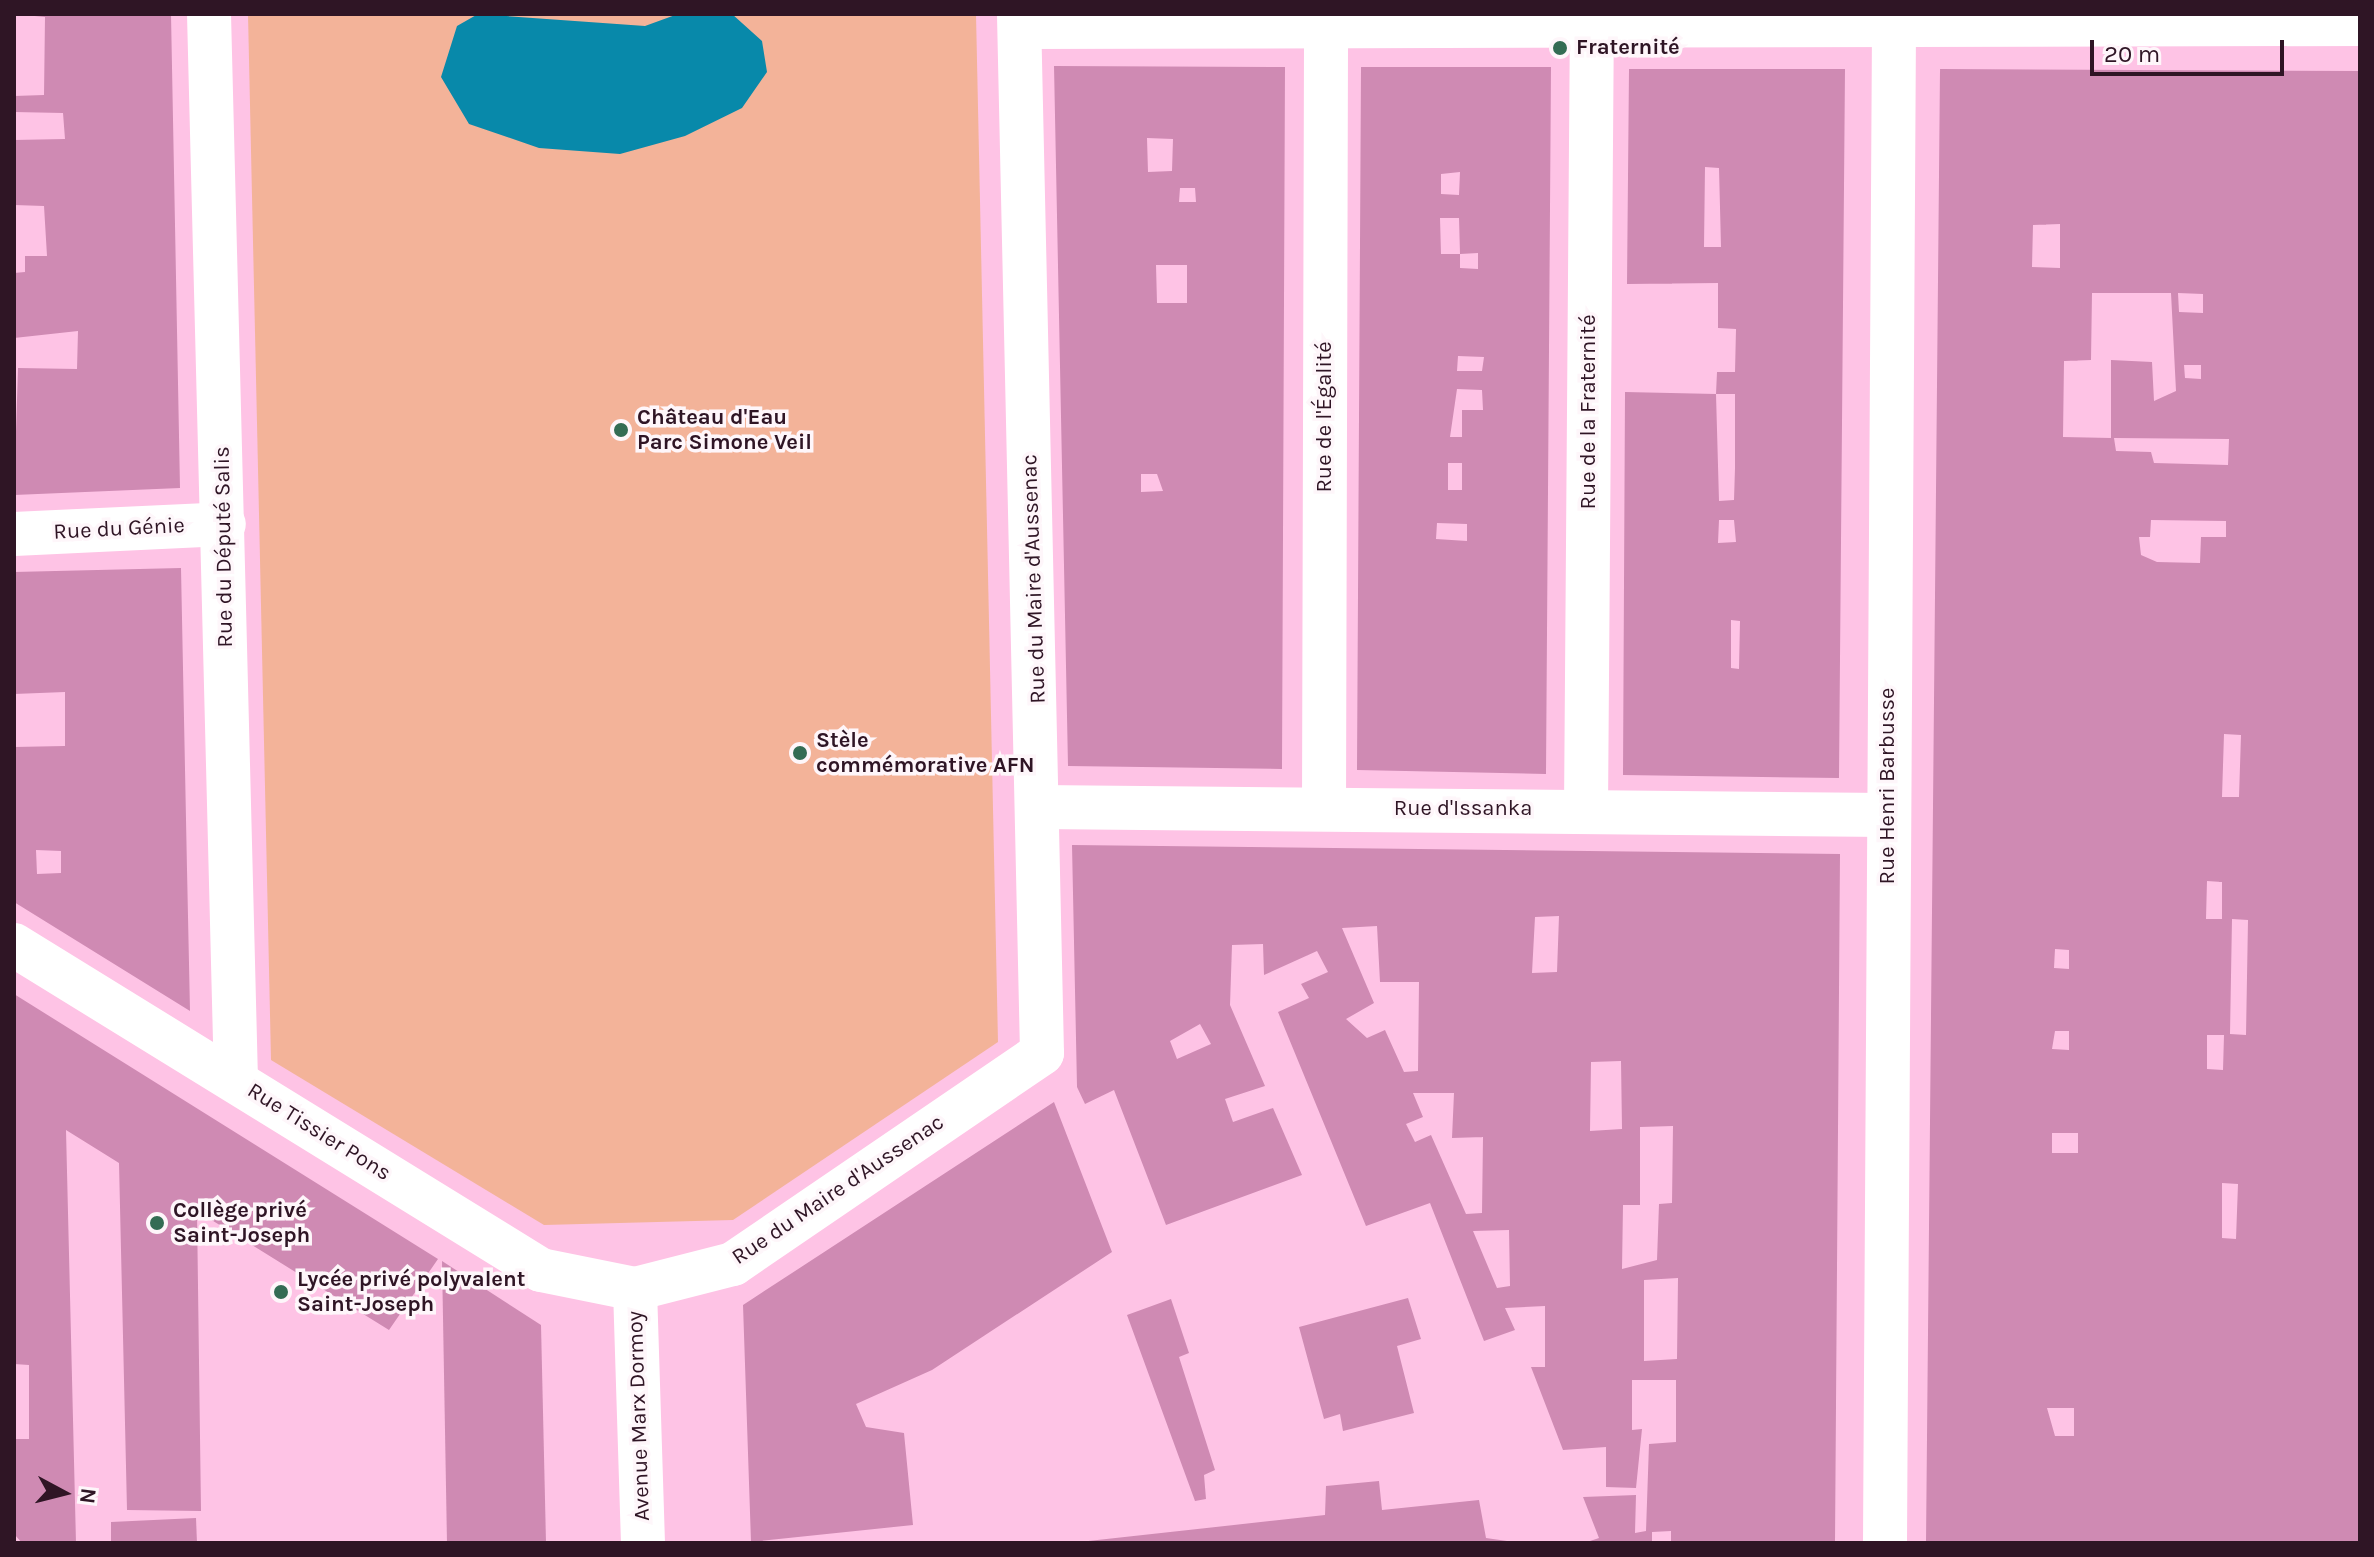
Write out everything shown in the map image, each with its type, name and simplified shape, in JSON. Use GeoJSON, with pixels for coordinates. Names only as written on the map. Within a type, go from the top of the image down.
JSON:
{"type":"FeatureCollection","features":[{"type":"Feature","properties":{"kind":"street","name":"Rue du Député Salis"},"geometry":{"type":"LineString","coordinates":[[209,14],[236,1080]]}},
{"type":"Feature","properties":{"kind":"street"},"geometry":{"type":"LineString","coordinates":[[1020,20],[1326,26],[1592,20],[2360,24]]}},
{"type":"Feature","properties":{"kind":"street","name":"Rue du Maire d'Aussenac"},"geometry":{"type":"LineString","coordinates":[[635,1289],[733,1264],[1042,1053],[1020,20]]}},
{"type":"Feature","properties":{"kind":"street","name":"Rue de la Fraternité"},"geometry":{"type":"LineString","coordinates":[[1586,810],[1592,20]]}},
{"type":"Feature","properties":{"kind":"street","name":"Rue Henri Barbusse"},"geometry":{"type":"LineString","coordinates":[[1885,1543],[1894,21]]}},
{"type":"Feature","properties":{"kind":"street","name":"Rue de l'Égalité"},"geometry":{"type":"LineString","coordinates":[[1324,809],[1326,26]]}},
{"type":"Feature","properties":{"kind":"street","name":"Rue du Génie"},"geometry":{"type":"LineString","coordinates":[[14,534],[224,524]]}},
{"type":"Feature","properties":{"kind":"street","name":"Rue d'Issanka"},"geometry":{"type":"LineString","coordinates":[[1038,807],[1887,815]]}},
{"type":"Feature","properties":{"kind":"street","name":"Rue Tissier Pons"},"geometry":{"type":"LineString","coordinates":[[14,945],[541,1270],[635,1289]]}},
{"type":"Feature","properties":{"kind":"street","name":"Avenue Marx Dormoy"},"geometry":{"type":"LineString","coordinates":[[635,1289],[643,1543]]}},
{"type":"Feature","properties":{"kind":"shaded area","name":"Château d'Eau Parc Simone Veil"},"geometry":{"type":"Polygon","coordinates":[[[248,14],[976,14],[998,1042],[733,1220],[544,1225],[271,1060],[248,14]]]}},
{"type":"Feature","properties":{"kind":"water"},"geometry":{"type":"Polygon","coordinates":[[[478,14],[645,26],[678,14],[732,14],[762,41],[767,72],[742,108],[685,136],[620,154],[539,148],[469,124],[441,77],[457,26],[478,14]]]}},
{"type":"Feature","properties":{"kind":"building"},"geometry":{"type":"Polygon","coordinates":[[[14,14],[171,14],[180,488],[14,495],[18,368],[77,369],[78,331],[14,338],[14,273],[25,272],[25,256],[47,256],[44,206],[14,205],[14,140],[65,139],[63,113],[14,112],[14,96],[44,95],[45,17],[14,14]]]}},
{"type":"Feature","properties":{"kind":"building"},"geometry":{"type":"Polygon","coordinates":[[[1054,66],[1285,67],[1282,769],[1068,766],[1054,66]],[[1147,138],[1148,172],[1172,171],[1173,139],[1147,138]],[[1180,188],[1179,202],[1196,202],[1195,188],[1180,188]],[[1156,265],[1157,303],[1187,303],[1187,265],[1156,265]],[[1141,474],[1141,492],[1163,491],[1157,474],[1141,474]]]}},
{"type":"Feature","properties":{"kind":"building"},"geometry":{"type":"Polygon","coordinates":[[[1361,67],[1551,67],[1546,774],[1357,770],[1361,67]],[[1460,172],[1441,174],[1441,194],[1459,195],[1460,172]],[[1440,218],[1441,254],[1460,254],[1459,218],[1440,218]],[[1478,253],[1460,254],[1460,268],[1478,269],[1478,253]],[[1458,356],[1457,371],[1482,371],[1484,357],[1458,356]],[[1457,389],[1450,437],[1462,437],[1462,410],[1483,410],[1482,390],[1457,389]],[[1448,463],[1448,490],[1462,490],[1462,463],[1448,463]],[[1437,523],[1436,539],[1467,541],[1467,524],[1437,523]]]}},
{"type":"Feature","properties":{"kind":"building"},"geometry":{"type":"Polygon","coordinates":[[[1629,69],[1845,69],[1839,778],[1623,775],[1625,392],[1716,394],[1717,372],[1735,372],[1736,329],[1718,328],[1718,283],[1627,284],[1629,69]],[[1705,167],[1704,247],[1721,247],[1719,168],[1705,167]],[[1716,394],[1719,501],[1734,500],[1735,394],[1716,394]],[[1719,520],[1718,543],[1736,542],[1734,520],[1719,520]],[[1731,620],[1731,668],[1739,669],[1740,621],[1731,620]]]}},
{"type":"Feature","properties":{"kind":"building"},"geometry":{"type":"Polygon","coordinates":[[[1940,69],[2360,71],[2360,1543],[1926,1543],[1940,69]],[[2060,224],[2033,225],[2032,267],[2060,268],[2060,224]],[[2092,293],[2091,360],[2064,361],[2063,437],[2111,438],[2111,360],[2152,362],[2154,401],[2176,391],[2171,293],[2092,293]],[[2178,293],[2179,312],[2203,313],[2203,294],[2178,293]],[[2184,365],[2185,378],[2201,379],[2201,365],[2184,365]],[[2114,438],[2116,451],[2151,452],[2154,463],[2228,465],[2229,439],[2114,438]],[[2151,520],[2150,537],[2139,537],[2141,555],[2157,562],[2200,563],[2201,537],[2226,537],[2226,521],[2151,520]],[[2224,734],[2222,797],[2239,797],[2241,735],[2224,734]],[[2207,881],[2206,919],[2222,919],[2222,882],[2207,881]],[[2232,919],[2230,1034],[2246,1035],[2248,920],[2232,919]],[[2055,949],[2054,968],[2069,969],[2069,950],[2055,949]],[[2055,1031],[2052,1049],[2069,1050],[2069,1031],[2055,1031]],[[2207,1035],[2207,1069],[2223,1070],[2224,1035],[2207,1035]],[[2052,1133],[2052,1153],[2078,1153],[2078,1133],[2052,1133]],[[2222,1183],[2222,1238],[2236,1239],[2238,1184],[2222,1183]],[[2047,1408],[2055,1436],[2074,1436],[2074,1408],[2047,1408]]]}},
{"type":"Feature","properties":{"kind":"building"},"geometry":{"type":"Polygon","coordinates":[[[181,568],[190,1011],[14,902],[14,747],[65,746],[65,692],[14,694],[14,572],[181,568]],[[36,850],[37,874],[61,873],[61,851],[36,850]]]}},
{"type":"Feature","properties":{"kind":"building"},"geometry":{"type":"Polygon","coordinates":[[[1072,845],[1840,854],[1835,1543],[1671,1543],[1671,1531],[1652,1532],[1652,1543],[1584,1543],[1599,1538],[1583,1497],[1636,1495],[1635,1533],[1646,1531],[1649,1444],[1676,1442],[1676,1380],[1632,1380],[1632,1430],[1642,1429],[1636,1488],[1606,1487],[1606,1447],[1563,1450],[1531,1367],[1545,1367],[1545,1306],[1505,1308],[1515,1330],[1484,1341],[1430,1203],[1366,1226],[1278,1012],[1309,998],[1301,984],[1328,972],[1317,951],[1264,975],[1263,944],[1232,945],[1230,1005],[1265,1086],[1225,1099],[1233,1122],[1273,1108],[1302,1175],[1166,1225],[1114,1090],[1085,1104],[1077,1087],[1072,845]],[[1559,916],[1535,917],[1532,973],[1557,972],[1559,916]],[[1377,926],[1342,928],[1374,1003],[1346,1019],[1367,1038],[1385,1030],[1404,1072],[1418,1071],[1419,982],[1380,982],[1377,926]],[[1200,1024],[1170,1041],[1177,1059],[1211,1044],[1200,1024]],[[1621,1061],[1591,1062],[1590,1131],[1622,1129],[1621,1061]],[[1413,1093],[1423,1117],[1406,1124],[1415,1142],[1431,1135],[1466,1214],[1482,1213],[1483,1137],[1452,1138],[1454,1093],[1413,1093]],[[1673,1126],[1640,1127],[1640,1205],[1623,1205],[1622,1269],[1657,1260],[1659,1204],[1672,1203],[1673,1126]],[[1509,1230],[1473,1231],[1497,1288],[1510,1286],[1509,1230]],[[1678,1278],[1644,1280],[1644,1361],[1677,1359],[1678,1278]]]}},
{"type":"Feature","properties":{"kind":"building"},"geometry":{"type":"Polygon","coordinates":[[[14,994],[438,1259],[389,1330],[197,1211],[201,1511],[127,1510],[119,1163],[66,1130],[76,1543],[22,1543],[15,1535],[14,1439],[29,1439],[29,1365],[14,1364],[14,994]]]}},
{"type":"Feature","properties":{"kind":"building"},"geometry":{"type":"Polygon","coordinates":[[[1054,1102],[1112,1252],[932,1370],[856,1404],[866,1427],[904,1433],[913,1525],[751,1542],[743,1305],[1054,1102]]]}},
{"type":"Feature","properties":{"kind":"building"},"geometry":{"type":"Polygon","coordinates":[[[442,1261],[541,1325],[546,1543],[447,1543],[442,1261]]]}},
{"type":"Feature","properties":{"kind":"building"},"geometry":{"type":"Polygon","coordinates":[[[1408,1298],[1421,1339],[1397,1346],[1414,1413],[1343,1431],[1340,1414],[1324,1419],[1299,1327],[1408,1298]]]}},
{"type":"Feature","properties":{"kind":"building"},"geometry":{"type":"Polygon","coordinates":[[[1171,1299],[1189,1353],[1179,1357],[1215,1470],[1204,1475],[1206,1499],[1195,1501],[1127,1315],[1171,1299]]]}},
{"type":"Feature","properties":{"kind":"building"},"geometry":{"type":"Polygon","coordinates":[[[1379,1481],[1382,1510],[1479,1500],[1486,1538],[1521,1543],[1070,1543],[1325,1515],[1326,1486],[1379,1481]]]}},
{"type":"Feature","properties":{"kind":"building"},"geometry":{"type":"Polygon","coordinates":[[[196,1518],[197,1543],[111,1543],[111,1522],[196,1518]]]}},
{"type":"Feature","properties":{"kind":"place","name":"Fraternité"},"geometry":{"type":"Point","coordinates":[1560,48]}},
{"type":"Feature","properties":{"kind":"place","name":"Château d'Eau Parc Simone Veil"},"geometry":{"type":"Point","coordinates":[621,430]}},
{"type":"Feature","properties":{"kind":"place","name":"Stèle commémorative AFN"},"geometry":{"type":"Point","coordinates":[800,753]}},
{"type":"Feature","properties":{"kind":"place","name":"Collège privé Saint-Joseph"},"geometry":{"type":"Point","coordinates":[157,1223]}},
{"type":"Feature","properties":{"kind":"place","name":"Lycée privé polyvalent Saint-Joseph"},"geometry":{"type":"Point","coordinates":[281,1292]}}]}
